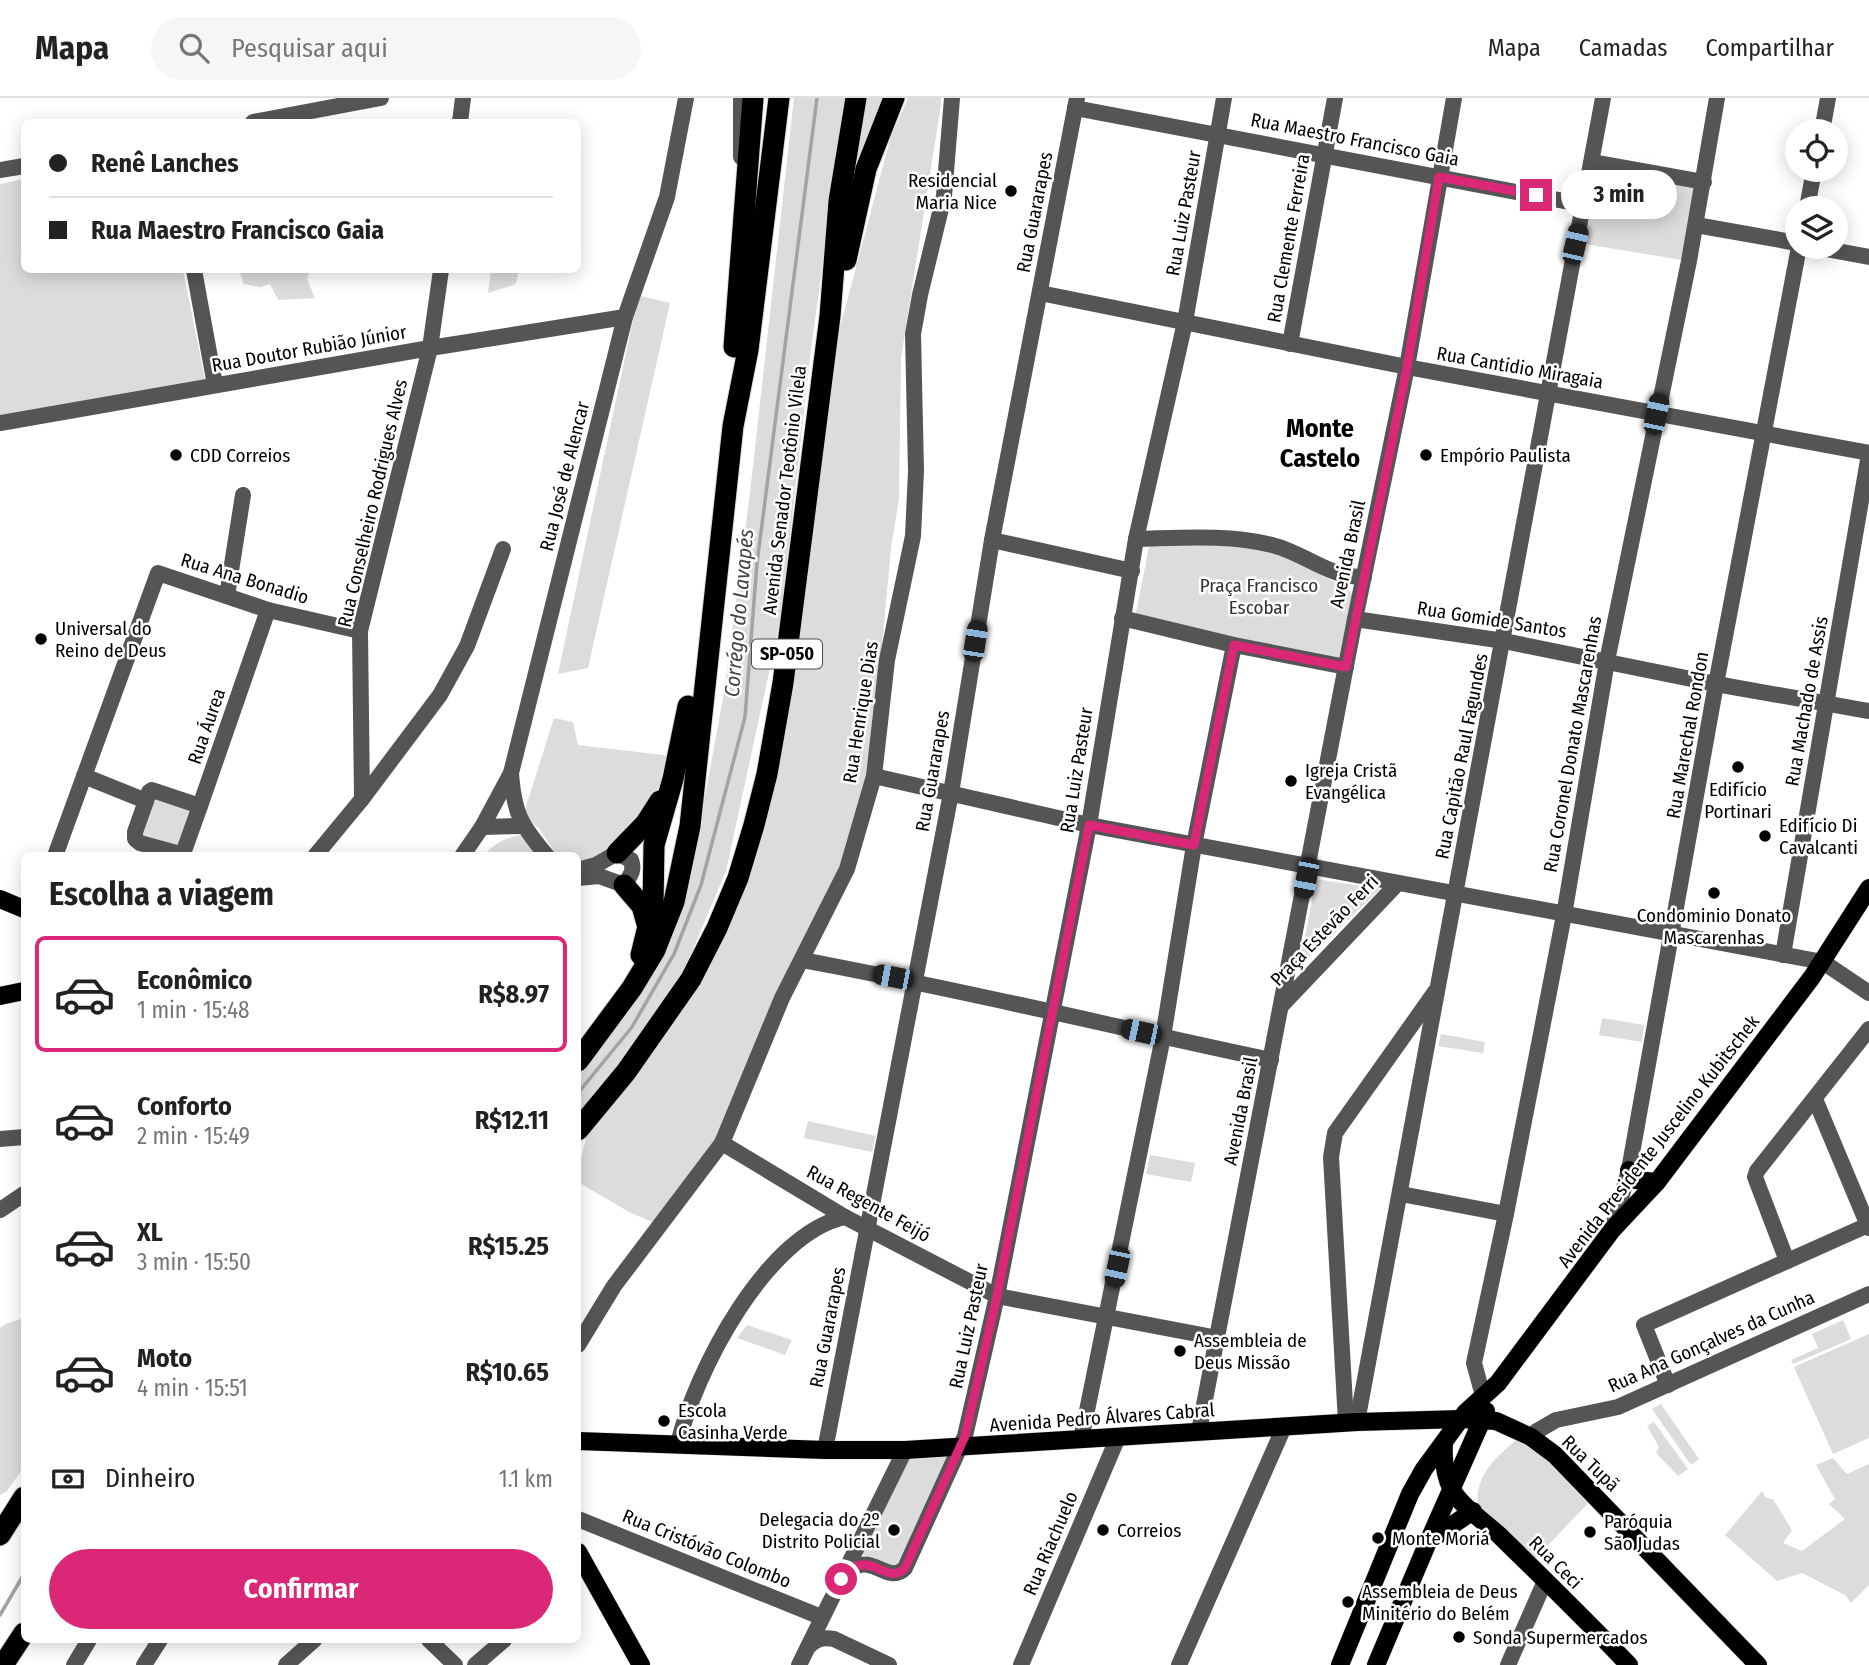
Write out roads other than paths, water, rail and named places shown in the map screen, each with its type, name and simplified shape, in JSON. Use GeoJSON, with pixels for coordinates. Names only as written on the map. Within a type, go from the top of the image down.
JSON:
{"type":"FeatureCollection","features":[{"type":"Feature","properties":{"kind":"highway"},"geometry":{"type":"LineString","coordinates":[[581,1057],[632,988],[655,950],[674,902],[690,826],[733,426],[736,325],[753,98]]}},
{"type":"Feature","properties":{"kind":"highway"},"geometry":{"type":"LineString","coordinates":[[733,426],[748,350],[779,98]]}},
{"type":"Feature","properties":{"kind":"highway","name":"Avenida Senador Teotônio Vilela"},"geometry":{"type":"LineString","coordinates":[[581,1131],[691,979],[738,878],[767,774],[777,725],[830,316],[839,201],[856,98]]}},
{"type":"Feature","properties":{"kind":"highway"},"geometry":{"type":"LineString","coordinates":[[830,316],[844,272],[866,169],[894,98]]}},
{"type":"Feature","properties":{"kind":"highway"},"geometry":{"type":"LineString","coordinates":[[632,988],[653,906],[654,845],[685,727],[701,636],[713,607]]}},
{"type":"Feature","properties":{"kind":"highway"},"geometry":{"type":"LineString","coordinates":[[617,853],[646,823],[673,779]]}},
{"type":"Feature","properties":{"kind":"highway"},"geometry":{"type":"LineString","coordinates":[[624,885],[642,906],[648,927]]}},
{"type":"Feature","properties":{"kind":"highway"},"geometry":{"type":"LineString","coordinates":[[0,1535],[21,1502]]}},
{"type":"Feature","properties":{"kind":"highway"},"geometry":{"type":"LineString","coordinates":[[3,1665],[21,1638]]}},
{"type":"Feature","properties":{"kind":"main road","name":"Avenida Presidente Juscelino Kubitschek"},"geometry":{"type":"LineString","coordinates":[[1379,1658],[1498,1383],[1612,1230],[1657,1182],[1823,962],[1869,888]]}},
{"type":"Feature","properties":{"kind":"main road"},"geometry":{"type":"LineString","coordinates":[[0,899],[21,908]]}},
{"type":"Feature","properties":{"kind":"main road"},"geometry":{"type":"LineString","coordinates":[[0,996],[21,992]]}},
{"type":"Feature","properties":{"kind":"main road"},"geometry":{"type":"LineString","coordinates":[[1629,1170],[1636,1180],[1657,1182]]}},
{"type":"Feature","properties":{"kind":"main road","name":"Avenida Presidente Juscelino Kubitschek"},"geometry":{"type":"LineString","coordinates":[[1340,1665],[1369,1600],[1414,1485],[1461,1419],[1498,1383]]}},
{"type":"Feature","properties":{"kind":"main road","name":"Avenida Pedro Álvares Cabral"},"geometry":{"type":"LineString","coordinates":[[581,1441],[825,1450],[905,1450],[1352,1422],[1461,1419]]}},
{"type":"Feature","properties":{"kind":"main road","name":"Rua Tupã"},"geometry":{"type":"LineString","coordinates":[[1461,1419],[1496,1421],[1531,1437],[1555,1455],[1758,1665]]}},
{"type":"Feature","properties":{"kind":"main road"},"geometry":{"type":"LineString","coordinates":[[1444,1443],[1443,1464],[1452,1490]]}},
{"type":"Feature","properties":{"kind":"main road","name":"Rua Ceci"},"geometry":{"type":"LineString","coordinates":[[1452,1490],[1463,1504],[1545,1581],[1625,1663]]}},
{"type":"Feature","properties":{"kind":"main road"},"geometry":{"type":"LineString","coordinates":[[1428,1542],[1473,1511]]}},
{"type":"Feature","properties":{"kind":"main road"},"geometry":{"type":"LineString","coordinates":[[581,1567],[641,1665]]}},
{"type":"Feature","properties":{"kind":"main road"},"geometry":{"type":"LineString","coordinates":[[1369,1600],[1386,1597],[1393,1602],[1395,1610],[1379,1658]]}},
{"type":"Feature","properties":{"kind":"street"},"geometry":{"type":"LineString","coordinates":[[266,119],[345,101],[381,98]]}},
{"type":"Feature","properties":{"kind":"street"},"geometry":{"type":"LineString","coordinates":[[460,119],[463,98]]}},
{"type":"Feature","properties":{"kind":"street","name":"Rua José de Alencar"},"geometry":{"type":"LineString","coordinates":[[465,852],[482,827],[511,773],[625,317],[667,197],[686,98]]}},
{"type":"Feature","properties":{"kind":"street"},"geometry":{"type":"LineString","coordinates":[[741,98],[740,152],[748,187]]}},
{"type":"Feature","properties":{"kind":"street","name":"Rua Henrique Dias"},"geometry":{"type":"LineString","coordinates":[[581,1340],[614,1286],[722,1143],[782,998],[847,869],[874,776],[887,660],[913,536],[916,471],[912,334],[944,196],[952,98]]}},
{"type":"Feature","properties":{"kind":"street","name":"Rua Luiz Pasteur"},"geometry":{"type":"LineString","coordinates":[[872,1565],[891,1574],[901,1572],[905,1568],[961,1447],[997,1296],[1089,825],[1136,539],[1185,322],[1224,98]]}},
{"type":"Feature","properties":{"kind":"street","name":"Rua Clemente Ferreira"},"geometry":{"type":"LineString","coordinates":[[1290,344],[1335,98]]}},
{"type":"Feature","properties":{"kind":"street","name":"Avenida Brasil"},"geometry":{"type":"LineString","coordinates":[[1199,1431],[1355,620],[1407,368],[1454,98]]}},
{"type":"Feature","properties":{"kind":"street","name":"Rua Capitão Raul Fagundes"},"geometry":{"type":"LineString","coordinates":[[1352,1422],[1370,1352],[1401,1194],[1604,98]]}},
{"type":"Feature","properties":{"kind":"street","name":"Rua Coronel Donato Mascarenhas"},"geometry":{"type":"LineString","coordinates":[[1482,1396],[1474,1363],[1564,915],[1607,661],[1696,225],[1717,98]]}},
{"type":"Feature","properties":{"kind":"street"},"geometry":{"type":"LineString","coordinates":[[1824,119],[1828,98]]}},
{"type":"Feature","properties":{"kind":"street","name":"Rua Maestro Francisco Gaia"},"geometry":{"type":"LineString","coordinates":[[1076,103],[1218,135],[1585,205]]}},
{"type":"Feature","properties":{"kind":"street","name":"Rua Guararapes"},"geometry":{"type":"LineString","coordinates":[[825,1450],[951,793],[992,540],[1076,103]]}},
{"type":"Feature","properties":{"kind":"street"},"geometry":{"type":"LineString","coordinates":[[1593,162],[1704,182]]}},
{"type":"Feature","properties":{"kind":"street"},"geometry":{"type":"LineString","coordinates":[[0,170],[21,166]]}},
{"type":"Feature","properties":{"kind":"street"},"geometry":{"type":"LineString","coordinates":[[1696,225],[1785,242]]}},
{"type":"Feature","properties":{"kind":"street"},"geometry":{"type":"LineString","coordinates":[[1848,253],[1869,257]]}},
{"type":"Feature","properties":{"kind":"street","name":"Rua Marechal Rondon"},"geometry":{"type":"LineString","coordinates":[[1612,1230],[1629,1170],[1796,259]]}},
{"type":"Feature","properties":{"kind":"street"},"geometry":{"type":"LineString","coordinates":[[195,273],[215,385]]}},
{"type":"Feature","properties":{"kind":"street","name":"Rua Conselheiro Rodrigues Alves"},"geometry":{"type":"LineString","coordinates":[[362,799],[360,631],[430,348],[441,273]]}},
{"type":"Feature","properties":{"kind":"street","name":"Rua Cantidio Miragaia"},"geometry":{"type":"LineString","coordinates":[[1040,293],[1407,368],[1869,453]]}},
{"type":"Feature","properties":{"kind":"street","name":"Rua Doutor Rubião Júnior"},"geometry":{"type":"LineString","coordinates":[[0,424],[430,348],[625,317]]}},
{"type":"Feature","properties":{"kind":"street","name":"Rua Machado de Assis"},"geometry":{"type":"LineString","coordinates":[[1783,955],[1869,453]]}},
{"type":"Feature","properties":{"kind":"street"},"geometry":{"type":"LineString","coordinates":[[227,596],[243,495]]}},
{"type":"Feature","properties":{"kind":"street"},"geometry":{"type":"LineString","coordinates":[[1136,539],[1242,540],[1275,546],[1334,573],[1348,577],[1364,577]]}},
{"type":"Feature","properties":{"kind":"street"},"geometry":{"type":"LineString","coordinates":[[992,540],[1132,571]]}},
{"type":"Feature","properties":{"kind":"street"},"geometry":{"type":"LineString","coordinates":[[318,852],[362,799],[457,668],[503,549]]}},
{"type":"Feature","properties":{"kind":"street","name":"Rua Ana Bonadio"},"geometry":{"type":"LineString","coordinates":[[84,775],[158,573],[268,610],[360,631]]}},
{"type":"Feature","properties":{"kind":"street","name":"Rua Áurea"},"geometry":{"type":"LineString","coordinates":[[182,852],[268,610]]}},
{"type":"Feature","properties":{"kind":"street"},"geometry":{"type":"LineString","coordinates":[[1122,618],[1234,645],[1346,667]]}},
{"type":"Feature","properties":{"kind":"street","name":"Rua Gomide Santos"},"geometry":{"type":"LineString","coordinates":[[1355,620],[1504,641],[1716,684],[1869,711]]}},
{"type":"Feature","properties":{"kind":"street"},"geometry":{"type":"LineString","coordinates":[[1081,1440],[1163,1037],[1194,845],[1234,645]]}},
{"type":"Feature","properties":{"kind":"street"},"geometry":{"type":"LineString","coordinates":[[511,773],[513,794],[523,826],[544,852]]}},
{"type":"Feature","properties":{"kind":"street"},"geometry":{"type":"LineString","coordinates":[[56,852],[84,775],[146,801],[152,790],[200,806]]}},
{"type":"Feature","properties":{"kind":"street"},"geometry":{"type":"LineString","coordinates":[[874,776],[1089,825],[1308,868],[1823,962],[1869,993]]}},
{"type":"Feature","properties":{"kind":"street","name":"Rua Áurea"},"geometry":{"type":"LineString","coordinates":[[146,801],[135,839],[140,843],[173,852]]}},
{"type":"Feature","properties":{"kind":"street"},"geometry":{"type":"LineString","coordinates":[[482,827],[523,826]]}},
{"type":"Feature","properties":{"kind":"street"},"geometry":{"type":"LineString","coordinates":[[581,869],[596,865],[617,853],[631,860],[632,864],[631,875],[624,885],[599,876],[581,878]]}},
{"type":"Feature","properties":{"kind":"street","name":"Praça Estevão Ferri"},"geometry":{"type":"LineString","coordinates":[[1282,1004],[1397,884]]}},
{"type":"Feature","properties":{"kind":"street"},"geometry":{"type":"LineString","coordinates":[[802,960],[915,981],[1271,1060]]}},
{"type":"Feature","properties":{"kind":"street"},"geometry":{"type":"LineString","coordinates":[[1352,1422],[1343,1350],[1331,1157],[1335,1133],[1439,987]]}},
{"type":"Feature","properties":{"kind":"street"},"geometry":{"type":"LineString","coordinates":[[1787,1261],[1755,1177],[1756,1171],[1869,1029]]}},
{"type":"Feature","properties":{"kind":"street"},"geometry":{"type":"LineString","coordinates":[[1668,1385],[1644,1325],[1869,1227],[1815,1099]]}},
{"type":"Feature","properties":{"kind":"street"},"geometry":{"type":"LineString","coordinates":[[0,1139],[21,1137]]}},
{"type":"Feature","properties":{"kind":"street","name":"Rua Regente Feijó"},"geometry":{"type":"LineString","coordinates":[[722,1143],[845,1217],[997,1296],[1218,1338]]}},
{"type":"Feature","properties":{"kind":"street"},"geometry":{"type":"LineString","coordinates":[[1401,1194],[1506,1214]]}},
{"type":"Feature","properties":{"kind":"street"},"geometry":{"type":"LineString","coordinates":[[0,1210],[21,1196]]}},
{"type":"Feature","properties":{"kind":"street"},"geometry":{"type":"LineString","coordinates":[[678,1444],[702,1373],[737,1311],[795,1242],[828,1222],[845,1217]]}},
{"type":"Feature","properties":{"kind":"street","name":"Rua Ana Gonçalves da Cunha"},"geometry":{"type":"LineString","coordinates":[[1531,1437],[1556,1420],[1618,1406],[1869,1294]]}},
{"type":"Feature","properties":{"kind":"street"},"geometry":{"type":"LineString","coordinates":[[1343,1350],[1370,1352]]}},
{"type":"Feature","properties":{"kind":"street"},"geometry":{"type":"LineString","coordinates":[[1179,1665],[1284,1427]]}},
{"type":"Feature","properties":{"kind":"street","name":"Rua Riachuelo"},"geometry":{"type":"LineString","coordinates":[[1021,1665],[1118,1437]]}},
{"type":"Feature","properties":{"kind":"street"},"geometry":{"type":"LineString","coordinates":[[799,1665],[905,1450]]}},
{"type":"Feature","properties":{"kind":"street","name":"Rua Cristóvão Colombo"},"geometry":{"type":"LineString","coordinates":[[581,1520],[821,1617]]}},
{"type":"Feature","properties":{"kind":"street"},"geometry":{"type":"LineString","coordinates":[[861,1539],[862,1554],[872,1565]]}},
{"type":"Feature","properties":{"kind":"street"},"geometry":{"type":"LineString","coordinates":[[841,1579],[857,1566],[872,1565]]}},
{"type":"Feature","properties":{"kind":"street"},"geometry":{"type":"LineString","coordinates":[[1508,1665],[1545,1581]]}},
{"type":"Feature","properties":{"kind":"street"},"geometry":{"type":"LineString","coordinates":[[808,1647],[817,1639],[825,1637],[834,1639],[869,1661],[889,1665]]}},
{"type":"Feature","properties":{"kind":"street"},"geometry":{"type":"LineString","coordinates":[[74,1665],[87,1643]]}},
{"type":"Feature","properties":{"kind":"street"},"geometry":{"type":"LineString","coordinates":[[144,1665],[158,1643]]}},
{"type":"Feature","properties":{"kind":"street"},"geometry":{"type":"LineString","coordinates":[[286,1665],[310,1643]]}},
{"type":"Feature","properties":{"kind":"street"},"geometry":{"type":"LineString","coordinates":[[432,1643],[455,1665]]}},
{"type":"Feature","properties":{"kind":"street"},"geometry":{"type":"LineString","coordinates":[[475,1665],[501,1643]]}},
{"type":"Feature","properties":{"kind":"waterway","name":"Corrégo do Lavapés"},"geometry":{"type":"LineString","coordinates":[[581,1089],[632,1027],[674,954],[701,885],[745,717],[757,563],[817,98]]}},
{"type":"Feature","properties":{"kind":"waterway","name":"Corrégo do Lavapés"},"geometry":{"type":"LineString","coordinates":[[0,1615],[21,1579]]}},
{"type":"Feature","properties":{"kind":"place","name":"Residencial Maria Nice"},"geometry":{"type":"Point","coordinates":[1011,191]}},
{"type":"Feature","properties":{"kind":"place","name":"CDD Correios"},"geometry":{"type":"Point","coordinates":[176,455]}},
{"type":"Feature","properties":{"kind":"place","name":"Empório Paulista"},"geometry":{"type":"Point","coordinates":[1426,455]}},
{"type":"Feature","properties":{"kind":"place","name":"Universal do Reino de Deus"},"geometry":{"type":"Point","coordinates":[41,639]}},
{"type":"Feature","properties":{"kind":"place","name":"Edifício Portinari"},"geometry":{"type":"Point","coordinates":[1738,767]}},
{"type":"Feature","properties":{"kind":"place","name":"Igreja Cristã Evangélica"},"geometry":{"type":"Point","coordinates":[1291,781]}},
{"type":"Feature","properties":{"kind":"place","name":"Edifício Di Cavalcanti"},"geometry":{"type":"Point","coordinates":[1765,836]}},
{"type":"Feature","properties":{"kind":"place","name":"Condominio Donato Mascarenhas"},"geometry":{"type":"Point","coordinates":[1714,893]}},
{"type":"Feature","properties":{"kind":"place","name":"Assembleia de Deus Missão"},"geometry":{"type":"Point","coordinates":[1180,1351]}},
{"type":"Feature","properties":{"kind":"place","name":"Escola Casinha Verde"},"geometry":{"type":"Point","coordinates":[664,1421]}},
{"type":"Feature","properties":{"kind":"place","name":"Delegacia do 2º Distrito Policial"},"geometry":{"type":"Point","coordinates":[894,1530]}},
{"type":"Feature","properties":{"kind":"place","name":"Correios"},"geometry":{"type":"Point","coordinates":[1103,1530]}},
{"type":"Feature","properties":{"kind":"place","name":"Paróquia São Judas"},"geometry":{"type":"Point","coordinates":[1590,1532]}},
{"type":"Feature","properties":{"kind":"place","name":"Monte Moriá"},"geometry":{"type":"Point","coordinates":[1378,1538]}},
{"type":"Feature","properties":{"kind":"place","name":"Assembleia de Deus Minitério do Belém"},"geometry":{"type":"Point","coordinates":[1348,1602]}},
{"type":"Feature","properties":{"kind":"place","name":"Sonda Supermercados"},"geometry":{"type":"Point","coordinates":[1459,1637]}},
{"type":"Feature","properties":{"kind":"district","name":"Monte Castelo"},"geometry":{"type":"Point","coordinates":[1320,443]}},
{"type":"Feature","properties":{"kind":"park label","name":"Praça Francisco Escobar"},"geometry":{"type":"Point","coordinates":[1259,596]}}]}
